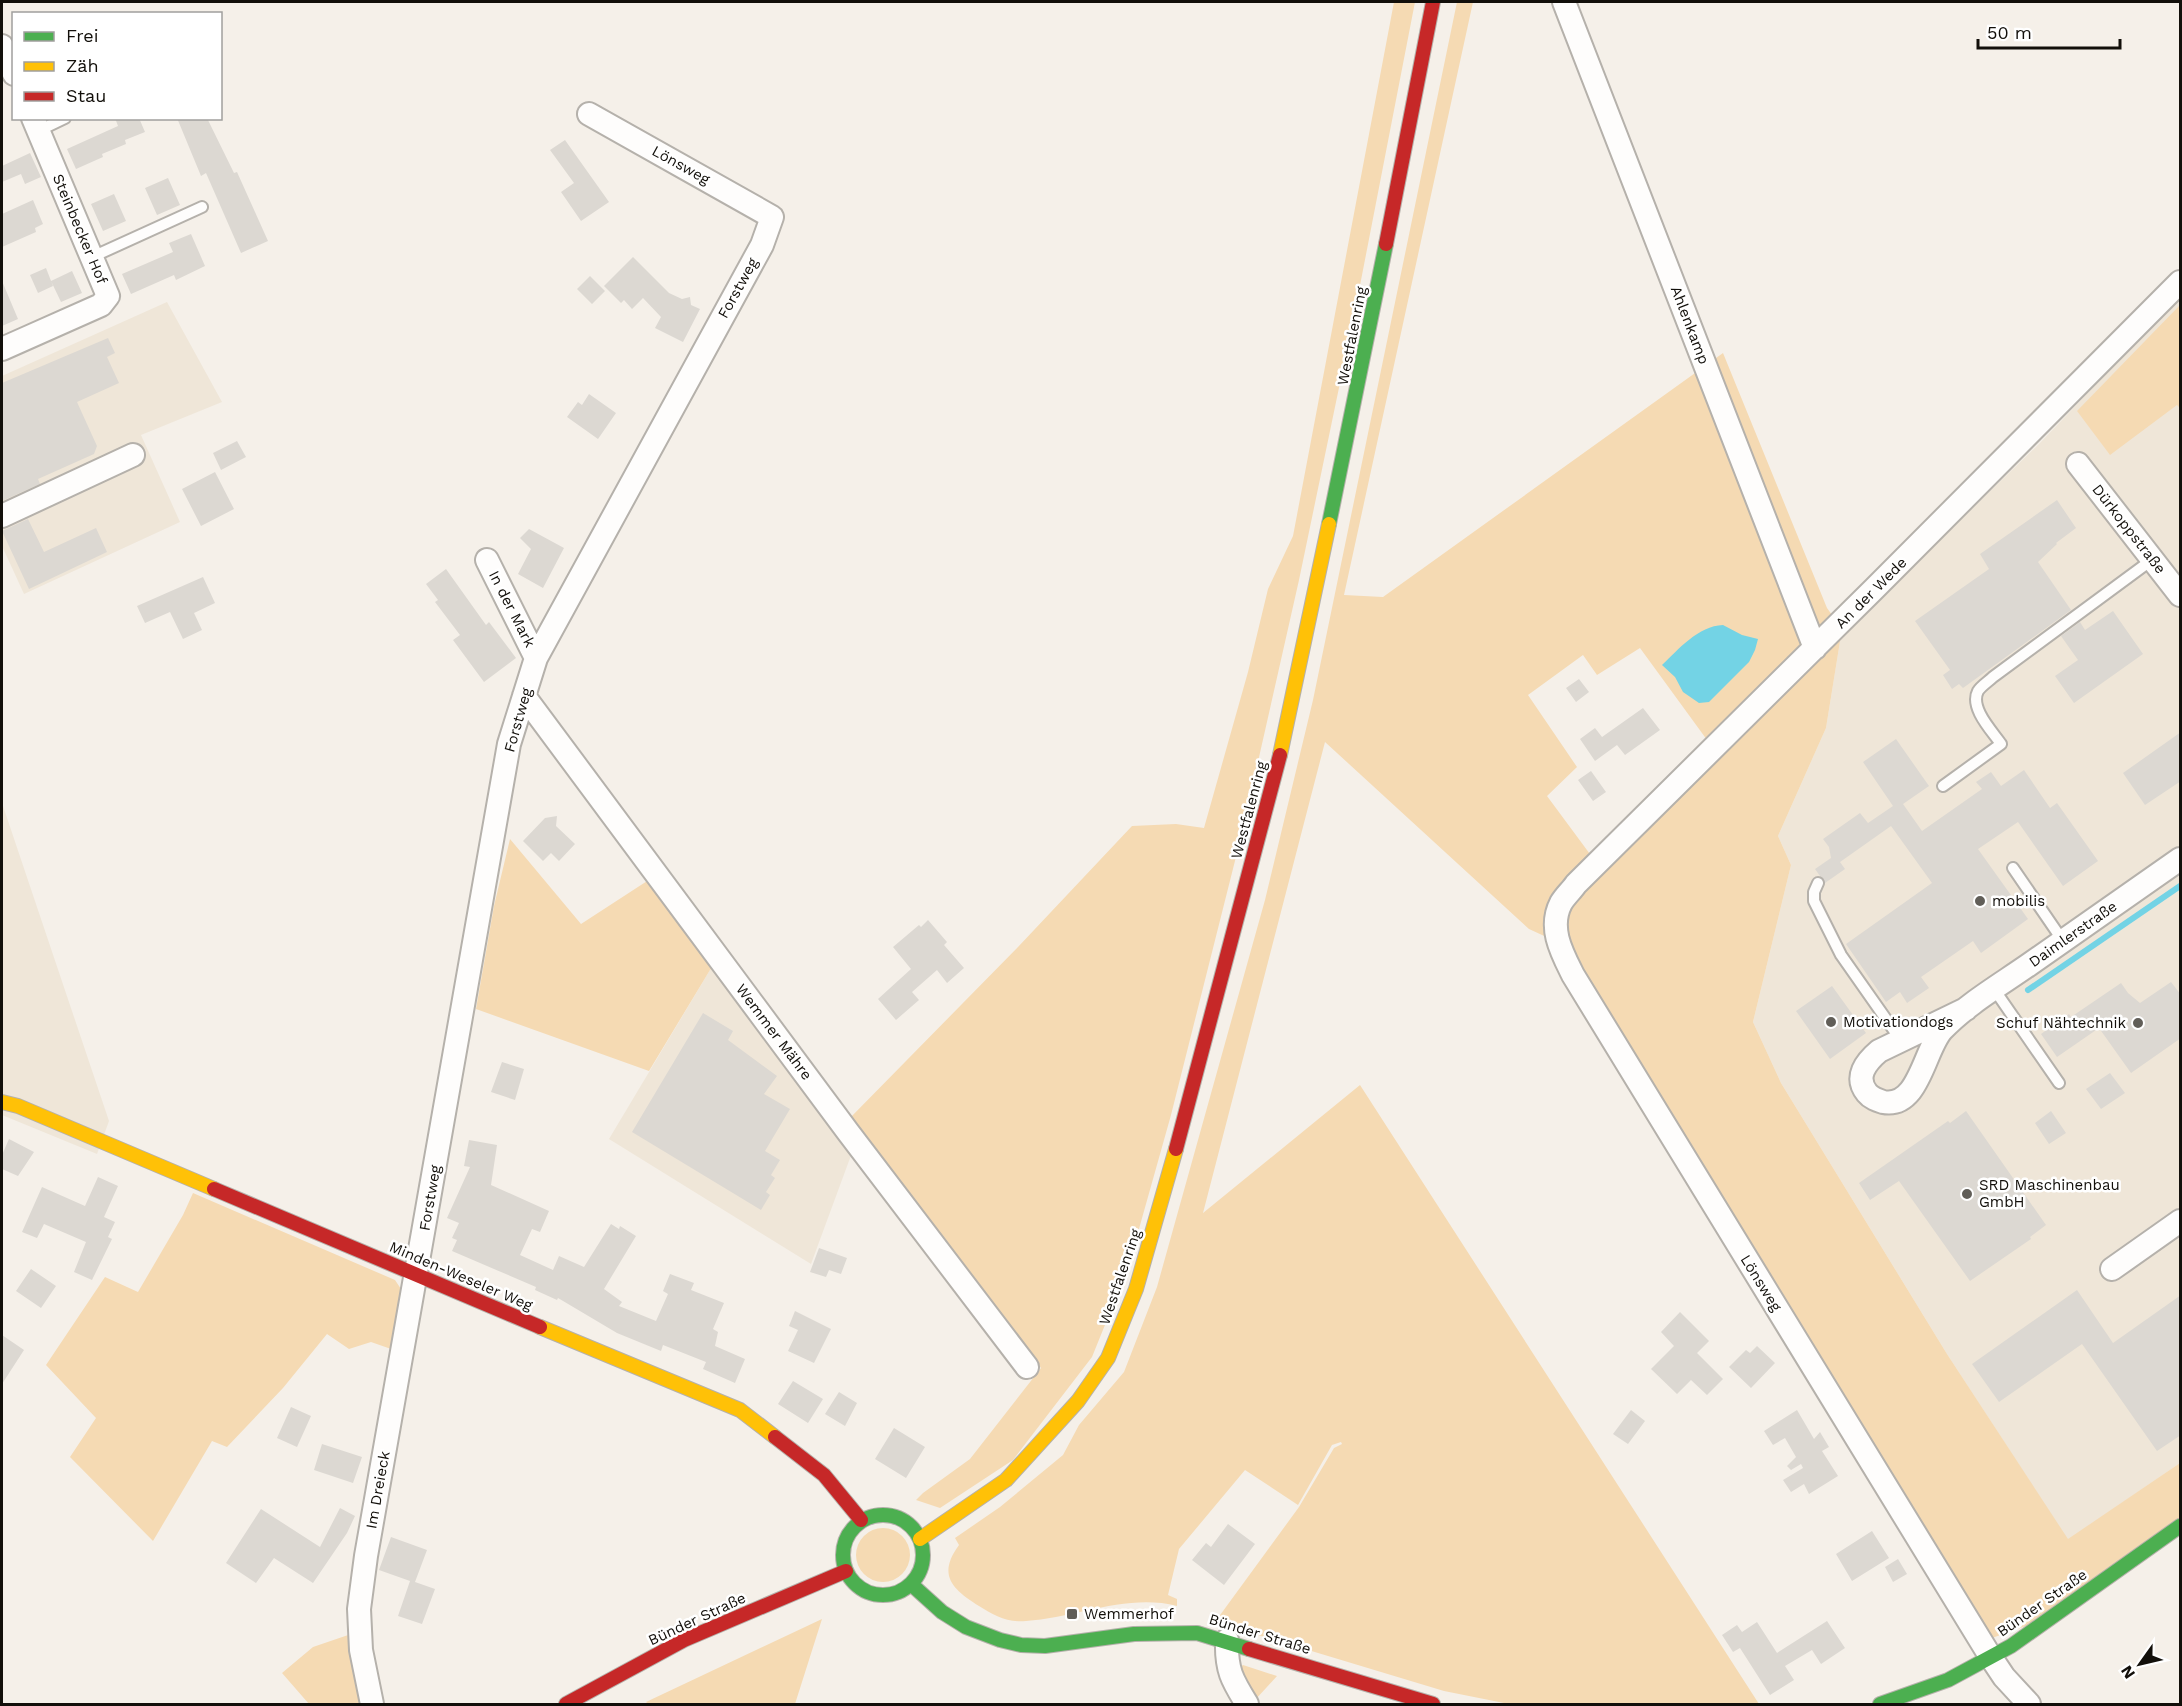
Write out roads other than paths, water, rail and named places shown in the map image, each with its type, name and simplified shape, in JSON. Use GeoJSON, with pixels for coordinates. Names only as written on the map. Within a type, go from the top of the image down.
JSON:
{"type":"FeatureCollection","features":[{"type":"Feature","properties":{"kind":"main road","name":"Westfalenring"},"geometry":{"type":"LineString","coordinates":[[920,1539],[1006,1480],[1078,1401],[1108,1358],[1136,1289],[1190,1101],[1288,724],[1374,308],[1432,2]]}},
{"type":"Feature","properties":{"kind":"main road","name":"Minden-Weseler Weg"},"geometry":{"type":"LineString","coordinates":[[2,1092],[18,1106]]}},
{"type":"Feature","properties":{"kind":"main road","name":"Minden-Weseler Weg"},"geometry":{"type":"LineString","coordinates":[[2,1102],[18,1106],[417,1276],[740,1410],[824,1475],[861,1520]]}},
{"type":"Feature","properties":{"kind":"main road"},"geometry":{"type":"LineString","coordinates":[[872,1516],[895,1516],[914,1529],[920,1539],[924,1558],[918,1576],[901,1592],[875,1595],[852,1582],[846,1571],[843,1548],[853,1528],[861,1520],[872,1516]]}},
{"type":"Feature","properties":{"kind":"main road","name":"Bünder Straße"},"geometry":{"type":"LineString","coordinates":[[1880,1704],[1948,1680],[2011,1646],[2181,1526]]}},
{"type":"Feature","properties":{"kind":"main road","name":"Bünder Straße"},"geometry":{"type":"LineString","coordinates":[[566,1704],[684,1640],[846,1571]]}},
{"type":"Feature","properties":{"kind":"main road","name":"Bünder Straße"},"geometry":{"type":"LineString","coordinates":[[911,1584],[942,1612],[966,1628],[1021,1645],[1045,1646],[1134,1634],[1197,1633],[1227,1640],[1433,1704]]}},
{"type":"Feature","properties":{"kind":"street","name":"Ahlenkamp"},"geometry":{"type":"LineString","coordinates":[[1564,2],[1815,648]]}},
{"type":"Feature","properties":{"kind":"street"},"geometry":{"type":"LineString","coordinates":[[2,46],[12,69]]}},
{"type":"Feature","properties":{"kind":"street","name":"Lönsweg"},"geometry":{"type":"LineString","coordinates":[[589,114],[772,217]]}},
{"type":"Feature","properties":{"kind":"street","name":"Steinbecker Hof"},"geometry":{"type":"LineString","coordinates":[[2,349],[107,300],[107,292],[93,257],[36,124]]}},
{"type":"Feature","properties":{"kind":"street","name":"Forstweg"},"geometry":{"type":"LineString","coordinates":[[417,1276],[510,744],[536,658],[762,245],[772,217]]}},
{"type":"Feature","properties":{"kind":"street","name":"An der Wede"},"geometry":{"type":"LineString","coordinates":[[1561,903],[1576,884],[2181,282]]}},
{"type":"Feature","properties":{"kind":"street"},"geometry":{"type":"LineString","coordinates":[[2,516],[133,455]]}},
{"type":"Feature","properties":{"kind":"street","name":"Dürkoppstraße"},"geometry":{"type":"LineString","coordinates":[[2078,464],[2181,595]]}},
{"type":"Feature","properties":{"kind":"street","name":"In der Mark"},"geometry":{"type":"LineString","coordinates":[[487,560],[536,658]]}},
{"type":"Feature","properties":{"kind":"street","name":"Wemmer Mähre"},"geometry":{"type":"LineString","coordinates":[[524,696],[848,1132],[1027,1366]]}},
{"type":"Feature","properties":{"kind":"street","name":"Daimlerstraße"},"geometry":{"type":"LineString","coordinates":[[1966,1009],[1879,1050],[1862,1071],[1862,1083],[1868,1094],[1876,1100],[1890,1103],[1904,1098],[1914,1087],[1933,1041],[1966,1009],[2181,859]]}},
{"type":"Feature","properties":{"kind":"street","name":"Lönsweg"},"geometry":{"type":"LineString","coordinates":[[1561,903],[1555,924],[1560,950],[1573,975],[1990,1656],[2004,1677],[2030,1704]]}},
{"type":"Feature","properties":{"kind":"street"},"geometry":{"type":"LineString","coordinates":[[2112,1269],[2181,1221]]}},
{"type":"Feature","properties":{"kind":"street","name":"Im Dreieck"},"geometry":{"type":"LineString","coordinates":[[372,1704],[361,1650],[359,1609],[366,1556],[417,1276]]}},
{"type":"Feature","properties":{"kind":"street"},"geometry":{"type":"LineString","coordinates":[[1227,1640],[1231,1678],[1247,1704]]}},
{"type":"Feature","properties":{"kind":"lane"},"geometry":{"type":"LineString","coordinates":[[36,124],[55,120]]}},
{"type":"Feature","properties":{"kind":"lane"},"geometry":{"type":"LineString","coordinates":[[93,257],[202,207]]}},
{"type":"Feature","properties":{"kind":"lane"},"geometry":{"type":"LineString","coordinates":[[1943,786],[2001,744],[1980,713],[1976,702],[1978,692],[1993,677],[2153,559]]}},
{"type":"Feature","properties":{"kind":"lane"},"geometry":{"type":"LineString","coordinates":[[2013,868],[2063,941]]}},
{"type":"Feature","properties":{"kind":"lane"},"geometry":{"type":"LineString","coordinates":[[1818,883],[1814,892],[1814,901],[1841,955],[1900,1039]]}},
{"type":"Feature","properties":{"kind":"lane"},"geometry":{"type":"LineString","coordinates":[[1994,989],[2059,1083]]}},
{"type":"Feature","properties":{"kind":"water"},"geometry":{"type":"Polygon","coordinates":[[[1723,625],[1742,635],[1758,639],[1755,650],[1749,662],[1709,702],[1699,703],[1683,692],[1675,677],[1662,665],[1697,634],[1705,629],[1723,625]]]}},
{"type":"Feature","properties":{"kind":"waterway"},"geometry":{"type":"LineString","coordinates":[[2028,990],[2180,886]]}},
{"type":"Feature","properties":{"kind":"place","name":"mobilis"},"geometry":{"type":"Point","coordinates":[1980,901]}},
{"type":"Feature","properties":{"kind":"place","name":"Motivationdogs"},"geometry":{"type":"Point","coordinates":[1831,1022]}},
{"type":"Feature","properties":{"kind":"place","name":"Schuf Nähtechnik"},"geometry":{"type":"Point","coordinates":[2138,1023]}},
{"type":"Feature","properties":{"kind":"place","name":"SRD Maschinenbau GmbH"},"geometry":{"type":"Point","coordinates":[1967,1194]}},
{"type":"Feature","properties":{"kind":"place","name":"Wemmerhof"},"geometry":{"type":"Point","coordinates":[1072,1614]}}]}
